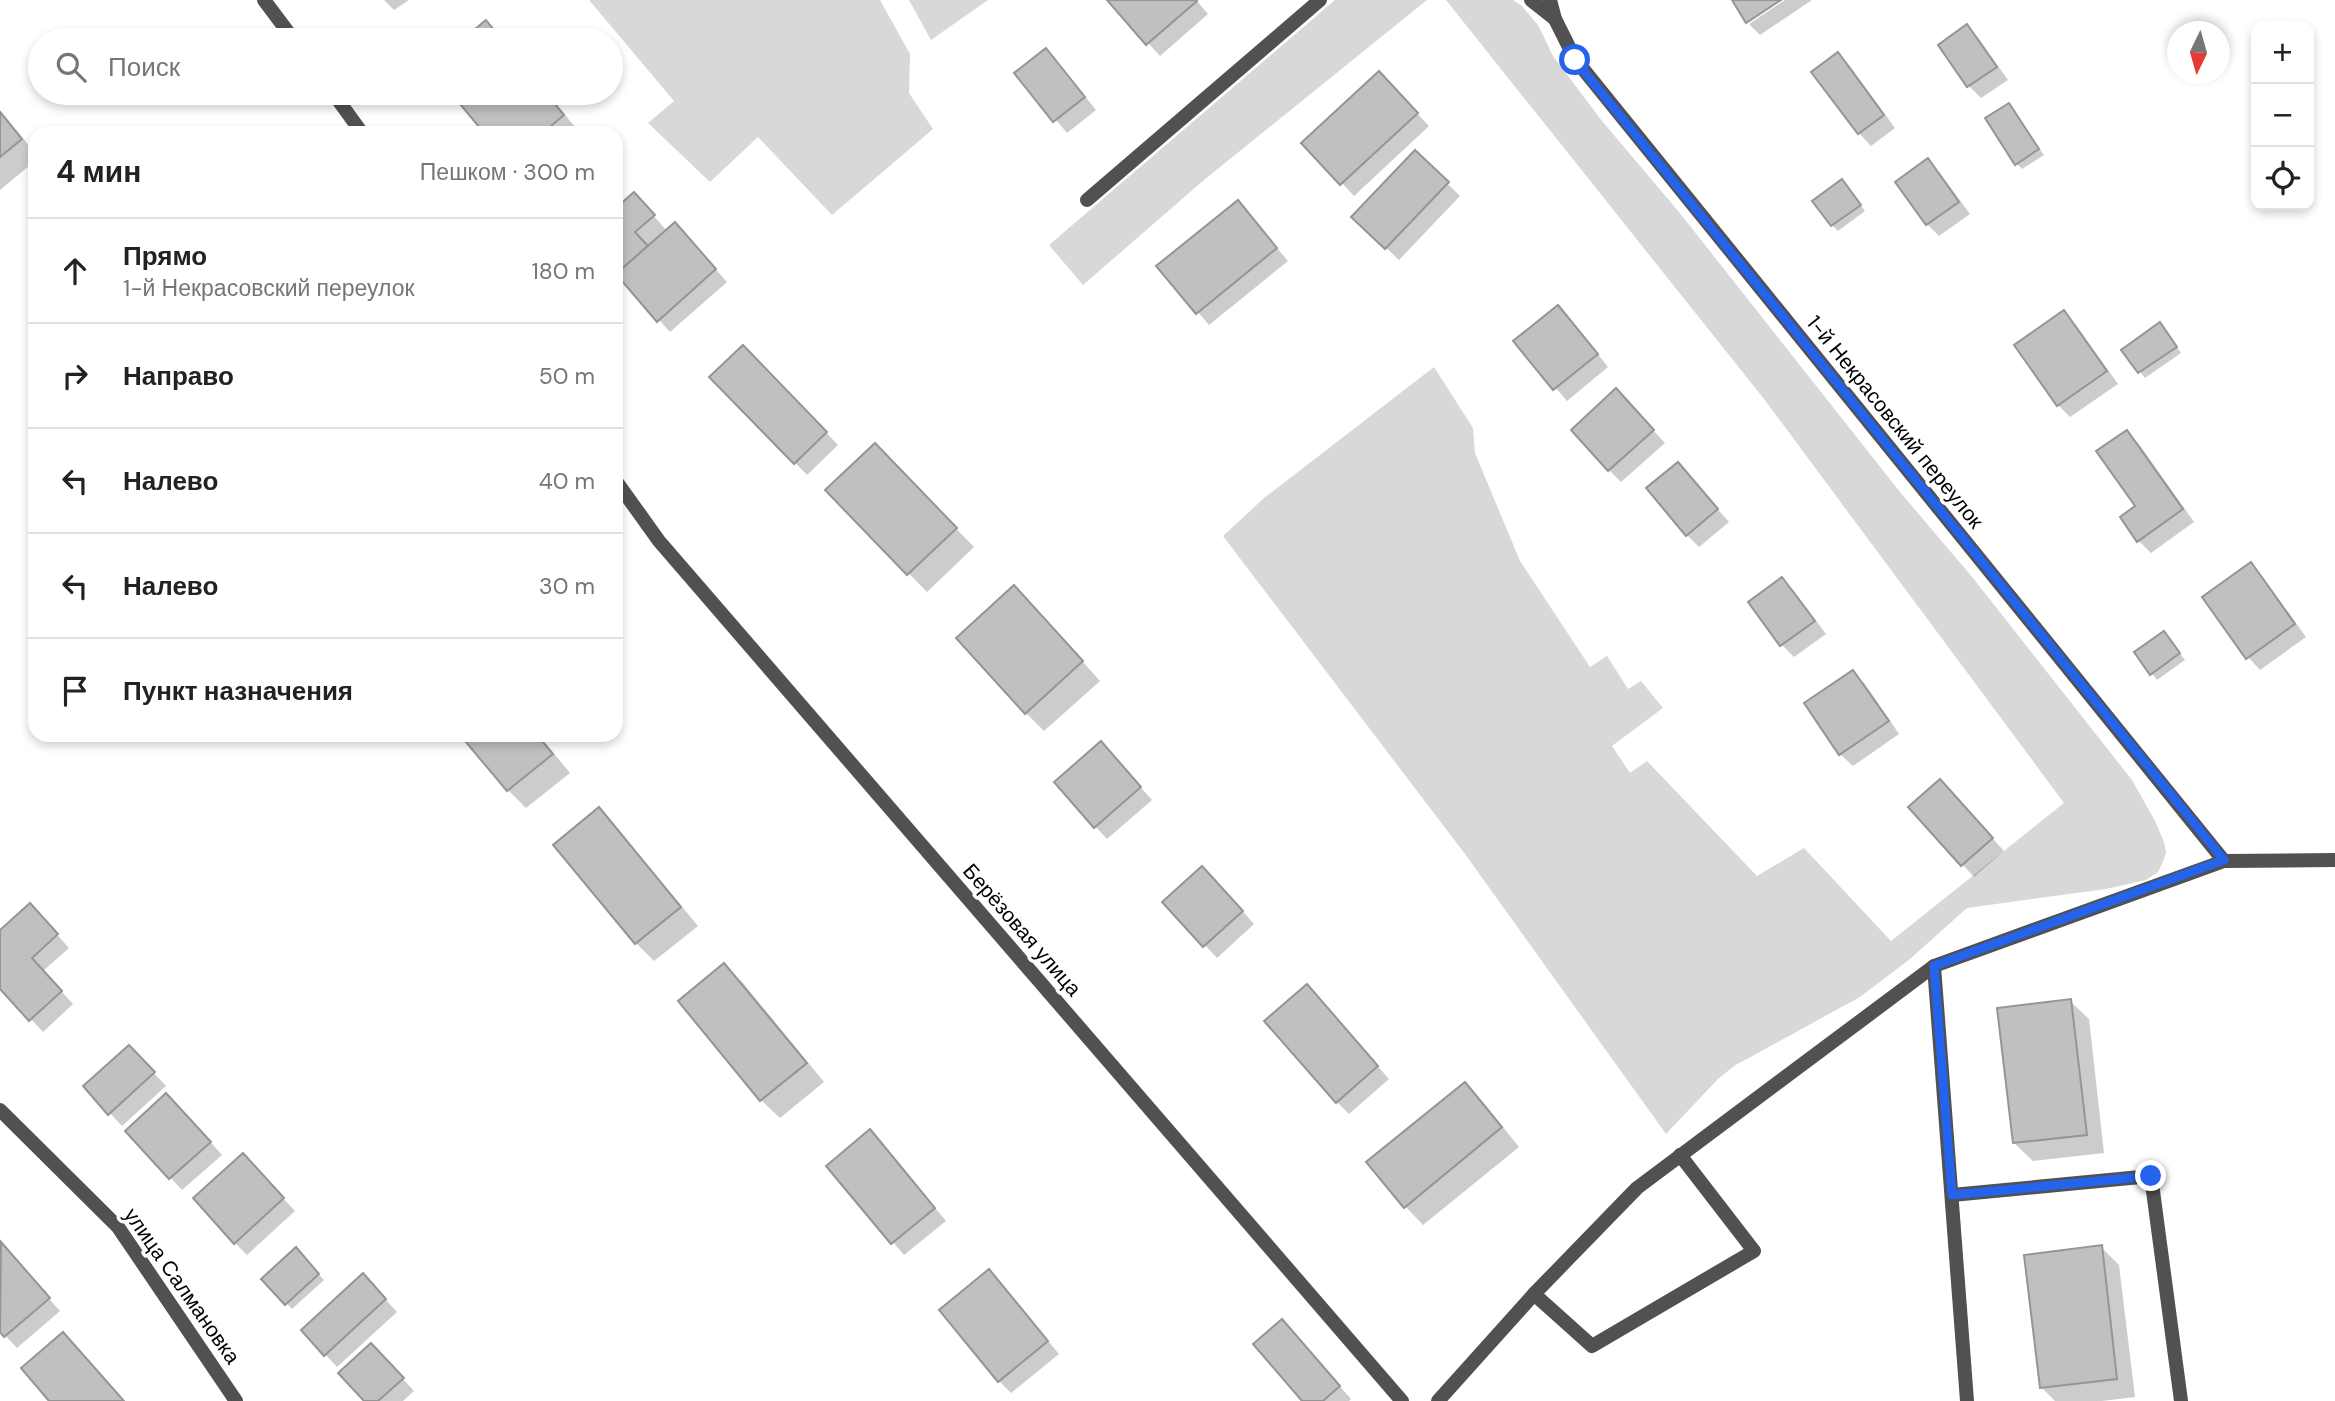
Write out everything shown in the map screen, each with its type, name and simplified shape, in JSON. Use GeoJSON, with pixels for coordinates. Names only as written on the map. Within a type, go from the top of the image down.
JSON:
{"type":"FeatureCollection","features":[{"type":"Feature","properties":{"kind":"street"},"geometry":{"type":"LineString","coordinates":[[264,0],[285,28]]}},
{"type":"Feature","properties":{"kind":"street"},"geometry":{"type":"LineString","coordinates":[[1087,200],[1320,0]]}},
{"type":"Feature","properties":{"kind":"street"},"geometry":{"type":"LineString","coordinates":[[1531,0],[1555,19]]}},
{"type":"Feature","properties":{"kind":"street","name":"1-й Некрасовский переулок"},"geometry":{"type":"LineString","coordinates":[[1550,0],[1555,19],[1575,60],[2224,860]]}},
{"type":"Feature","properties":{"kind":"street"},"geometry":{"type":"LineString","coordinates":[[342,105],[357,126]]}},
{"type":"Feature","properties":{"kind":"street","name":"Берёзовая улица"},"geometry":{"type":"LineString","coordinates":[[623,490],[668,551],[1402,1401]]}},
{"type":"Feature","properties":{"kind":"street"},"geometry":{"type":"LineString","coordinates":[[1438,1401],[1534,1294],[1637,1188],[1934,966],[2224,860],[2335,860]]}},
{"type":"Feature","properties":{"kind":"street"},"geometry":{"type":"LineString","coordinates":[[1934,966],[1967,1401]]}},
{"type":"Feature","properties":{"kind":"street","name":"улица Салмановка"},"geometry":{"type":"LineString","coordinates":[[0,1110],[118,1227],[236,1401]]}},
{"type":"Feature","properties":{"kind":"street"},"geometry":{"type":"LineString","coordinates":[[1534,1294],[1592,1346],[1754,1251],[1680,1155]]}},
{"type":"Feature","properties":{"kind":"street"},"geometry":{"type":"LineString","coordinates":[[1952,1195],[2151,1176],[2180,1401]]}},
{"type":"Feature","properties":{"kind":"shaded area"},"geometry":{"type":"Polygon","coordinates":[[[589,0],[880,0],[910,54],[909,93],[933,129],[832,215],[758,137],[710,182],[648,123],[674,101],[623,40],[623,28],[613,28],[589,0]]]}},
{"type":"Feature","properties":{"kind":"shaded area"},"geometry":{"type":"Polygon","coordinates":[[[909,0],[988,0],[931,40],[909,0]]]}},
{"type":"Feature","properties":{"kind":"shaded area"},"geometry":{"type":"Polygon","coordinates":[[[1335,0],[1427,0],[1204,180],[1083,285],[1049,245],[1335,0]]]}},
{"type":"Feature","properties":{"kind":"shaded area"},"geometry":{"type":"Polygon","coordinates":[[[1446,0],[1513,0],[1522,6],[1538,25],[1553,56],[1602,121],[1679,212],[2132,780],[2164,842],[2166,853],[2162,864],[2158,872],[2146,880],[2106,889],[1967,908],[1910,959],[1860,997],[1734,1066],[1718,1079],[1666,1134],[1465,854],[1223,536],[1264,498],[1434,367],[1473,428],[1475,453],[1520,561],[1590,667],[1607,656],[1628,689],[1641,681],[1663,708],[1612,746],[1630,773],[1647,761],[1757,876],[1804,848],[1891,941],[2064,803],[1764,399],[1446,0]]]}},
{"type":"Feature","properties":{"kind":"building"},"geometry":{"type":"Polygon","coordinates":[[[1107,0],[1197,0],[1197,1],[1146,45],[1107,0]]]}},
{"type":"Feature","properties":{"kind":"building"},"geometry":{"type":"Polygon","coordinates":[[[1732,0],[1781,0],[1746,23],[1732,0]]]}},
{"type":"Feature","properties":{"kind":"building"},"geometry":{"type":"Polygon","coordinates":[[[486,20],[492,28],[476,28],[486,20]]]}},
{"type":"Feature","properties":{"kind":"building"},"geometry":{"type":"Polygon","coordinates":[[[1967,24],[1997,67],[1967,87],[1938,45],[1967,24]]]}},
{"type":"Feature","properties":{"kind":"building"},"geometry":{"type":"Polygon","coordinates":[[[1046,48],[1085,97],[1053,122],[1014,73],[1046,48]]]}},
{"type":"Feature","properties":{"kind":"building"},"geometry":{"type":"Polygon","coordinates":[[[1838,52],[1884,115],[1858,134],[1811,72],[1838,52]]]}},
{"type":"Feature","properties":{"kind":"building"},"geometry":{"type":"Polygon","coordinates":[[[1379,71],[1418,113],[1340,185],[1301,143],[1379,71]]]}},
{"type":"Feature","properties":{"kind":"building"},"geometry":{"type":"Polygon","coordinates":[[[2009,103],[2039,149],[2015,165],[1985,118],[2009,103]]]}},
{"type":"Feature","properties":{"kind":"building"},"geometry":{"type":"Polygon","coordinates":[[[461,105],[556,105],[564,115],[551,126],[478,126],[461,105]]]}},
{"type":"Feature","properties":{"kind":"building"},"geometry":{"type":"Polygon","coordinates":[[[0,112],[22,139],[0,157],[0,112]]]}},
{"type":"Feature","properties":{"kind":"building"},"geometry":{"type":"Polygon","coordinates":[[[1415,150],[1449,182],[1385,249],[1351,217],[1415,150]]]}},
{"type":"Feature","properties":{"kind":"building"},"geometry":{"type":"Polygon","coordinates":[[[1928,158],[1959,202],[1926,225],[1895,182],[1928,158]]]}},
{"type":"Feature","properties":{"kind":"building"},"geometry":{"type":"Polygon","coordinates":[[[1842,179],[1861,205],[1831,226],[1812,201],[1842,179]]]}},
{"type":"Feature","properties":{"kind":"building"},"geometry":{"type":"Polygon","coordinates":[[[634,192],[655,215],[635,232],[648,246],[623,268],[623,202],[634,192]]]}},
{"type":"Feature","properties":{"kind":"building"},"geometry":{"type":"Polygon","coordinates":[[[1238,200],[1277,248],[1196,314],[1156,266],[1238,200]]]}},
{"type":"Feature","properties":{"kind":"building"},"geometry":{"type":"Polygon","coordinates":[[[675,222],[716,269],[657,322],[623,282],[623,268],[675,222]]]}},
{"type":"Feature","properties":{"kind":"building"},"geometry":{"type":"Polygon","coordinates":[[[1558,305],[1598,354],[1553,390],[1513,341],[1558,305]]]}},
{"type":"Feature","properties":{"kind":"building"},"geometry":{"type":"Polygon","coordinates":[[[2064,310],[2107,371],[2057,406],[2014,345],[2064,310]]]}},
{"type":"Feature","properties":{"kind":"building"},"geometry":{"type":"Polygon","coordinates":[[[2160,322],[2177,347],[2138,373],[2121,350],[2160,322]]]}},
{"type":"Feature","properties":{"kind":"building"},"geometry":{"type":"Polygon","coordinates":[[[743,345],[827,432],[794,464],[709,377],[743,345]]]}},
{"type":"Feature","properties":{"kind":"building"},"geometry":{"type":"Polygon","coordinates":[[[1616,388],[1654,430],[1608,471],[1571,430],[1616,388]]]}},
{"type":"Feature","properties":{"kind":"building"},"geometry":{"type":"Polygon","coordinates":[[[2127,430],[2183,509],[2137,542],[2120,517],[2135,506],[2096,451],[2127,430]]]}},
{"type":"Feature","properties":{"kind":"building"},"geometry":{"type":"Polygon","coordinates":[[[875,443],[957,528],[907,575],[825,490],[875,443]]]}},
{"type":"Feature","properties":{"kind":"building"},"geometry":{"type":"Polygon","coordinates":[[[1678,462],[1718,509],[1686,536],[1646,488],[1678,462]]]}},
{"type":"Feature","properties":{"kind":"building"},"geometry":{"type":"Polygon","coordinates":[[[2251,562],[2295,624],[2246,659],[2202,597],[2251,562]]]}},
{"type":"Feature","properties":{"kind":"building"},"geometry":{"type":"Polygon","coordinates":[[[1782,577],[1815,621],[1780,646],[1748,602],[1782,577]]]}},
{"type":"Feature","properties":{"kind":"building"},"geometry":{"type":"Polygon","coordinates":[[[1014,585],[1083,661],[1025,714],[956,638],[1014,585]]]}},
{"type":"Feature","properties":{"kind":"building"},"geometry":{"type":"Polygon","coordinates":[[[2164,631],[2180,653],[2150,675],[2134,652],[2164,631]]]}},
{"type":"Feature","properties":{"kind":"building"},"geometry":{"type":"Polygon","coordinates":[[[1853,670],[1889,721],[1839,755],[1804,703],[1853,670]]]}},
{"type":"Feature","properties":{"kind":"building"},"geometry":{"type":"Polygon","coordinates":[[[1101,741],[1141,787],[1094,828],[1054,782],[1101,741]]]}},
{"type":"Feature","properties":{"kind":"building"},"geometry":{"type":"Polygon","coordinates":[[[466,742],[543,742],[553,754],[507,791],[466,742]]]}},
{"type":"Feature","properties":{"kind":"building"},"geometry":{"type":"Polygon","coordinates":[[[1940,779],[1993,838],[1961,866],[1908,807],[1940,779]]]}},
{"type":"Feature","properties":{"kind":"building"},"geometry":{"type":"Polygon","coordinates":[[[599,807],[681,907],[635,944],[553,845],[599,807]]]}},
{"type":"Feature","properties":{"kind":"building"},"geometry":{"type":"Polygon","coordinates":[[[1202,866],[1243,911],[1203,947],[1162,902],[1202,866]]]}},
{"type":"Feature","properties":{"kind":"building"},"geometry":{"type":"Polygon","coordinates":[[[30,903],[58,934],[32,958],[62,991],[29,1021],[0,989],[0,930],[30,903]]]}},
{"type":"Feature","properties":{"kind":"building"},"geometry":{"type":"Polygon","coordinates":[[[724,963],[807,1063],[760,1101],[678,1001],[724,963]]]}},
{"type":"Feature","properties":{"kind":"building"},"geometry":{"type":"Polygon","coordinates":[[[1307,984],[1378,1066],[1336,1103],[1264,1021],[1307,984]]]}},
{"type":"Feature","properties":{"kind":"building"},"geometry":{"type":"Polygon","coordinates":[[[2071,999],[2087,1135],[2013,1143],[1997,1008],[2071,999]]]}},
{"type":"Feature","properties":{"kind":"building"},"geometry":{"type":"Polygon","coordinates":[[[129,1045],[155,1072],[108,1115],[83,1086],[129,1045]]]}},
{"type":"Feature","properties":{"kind":"building"},"geometry":{"type":"Polygon","coordinates":[[[1465,1082],[1502,1127],[1404,1208],[1366,1162],[1465,1082]]]}},
{"type":"Feature","properties":{"kind":"building"},"geometry":{"type":"Polygon","coordinates":[[[166,1093],[211,1142],[169,1179],[125,1131],[166,1093]]]}},
{"type":"Feature","properties":{"kind":"building"},"geometry":{"type":"Polygon","coordinates":[[[870,1129],[935,1208],[891,1244],[826,1166],[870,1129]]]}},
{"type":"Feature","properties":{"kind":"building"},"geometry":{"type":"Polygon","coordinates":[[[243,1153],[284,1198],[234,1244],[193,1198],[243,1153]]]}},
{"type":"Feature","properties":{"kind":"building"},"geometry":{"type":"Polygon","coordinates":[[[1,1242],[50,1298],[4,1337],[0,1332],[1,1242]]]}},
{"type":"Feature","properties":{"kind":"building"},"geometry":{"type":"Polygon","coordinates":[[[2102,1245],[2117,1379],[2040,1388],[2024,1255],[2102,1245]]]}},
{"type":"Feature","properties":{"kind":"building"},"geometry":{"type":"Polygon","coordinates":[[[296,1247],[319,1274],[285,1305],[261,1279],[296,1247]]]}},
{"type":"Feature","properties":{"kind":"building"},"geometry":{"type":"Polygon","coordinates":[[[989,1269],[1048,1341],[998,1382],[939,1310],[989,1269]]]}},
{"type":"Feature","properties":{"kind":"building"},"geometry":{"type":"Polygon","coordinates":[[[363,1273],[386,1299],[324,1356],[301,1330],[363,1273]]]}},
{"type":"Feature","properties":{"kind":"building"},"geometry":{"type":"Polygon","coordinates":[[[1282,1319],[1340,1386],[1323,1401],[1302,1401],[1253,1344],[1282,1319]]]}},
{"type":"Feature","properties":{"kind":"building"},"geometry":{"type":"Polygon","coordinates":[[[63,1332],[124,1401],[49,1401],[21,1368],[63,1332]]]}},
{"type":"Feature","properties":{"kind":"building"},"geometry":{"type":"Polygon","coordinates":[[[371,1343],[404,1378],[378,1401],[364,1401],[338,1373],[371,1343]]]}},
{"type":"Feature","properties":{"kind":"route"},"geometry":{"type":"LineString","coordinates":[[1575,60],[2224,860],[1934,966],[1952,1195],[2151,1176]]}}]}
